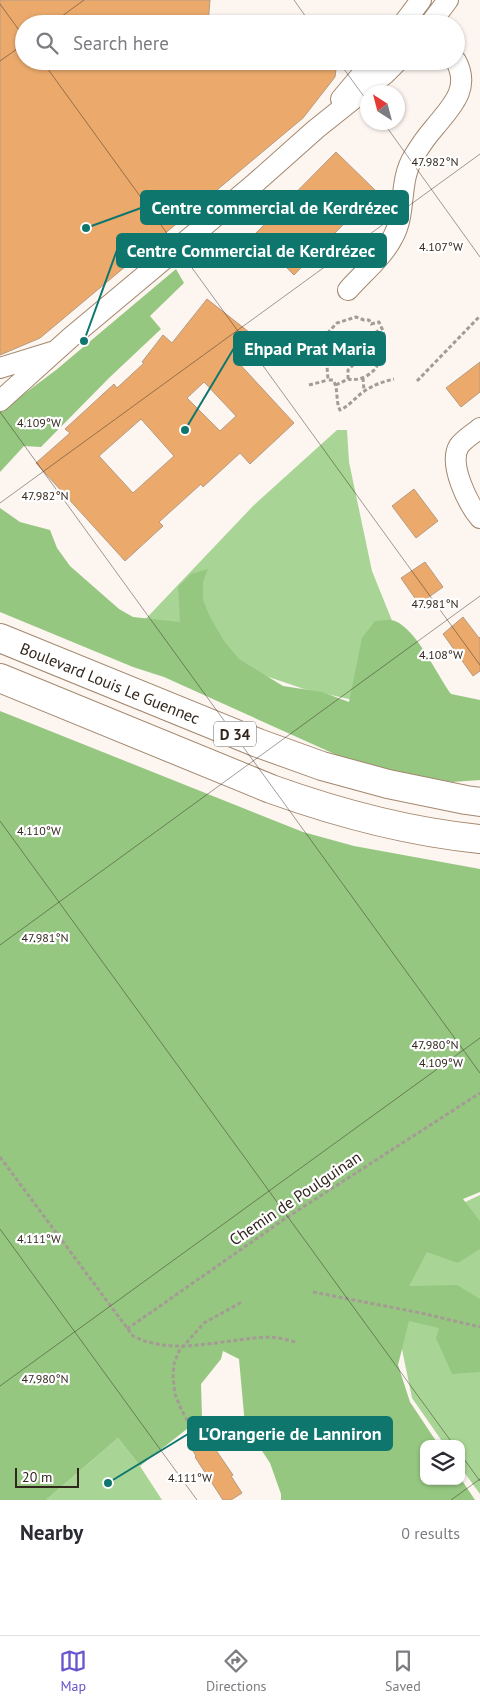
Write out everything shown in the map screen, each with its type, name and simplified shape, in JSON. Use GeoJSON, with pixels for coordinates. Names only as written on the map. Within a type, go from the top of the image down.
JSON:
{"type":"FeatureCollection","features":[{"type":"Feature","properties":{"kind":"main road"},"geometry":{"type":"LineString","coordinates":[[0,627],[32,651]]}},
{"type":"Feature","properties":{"kind":"main road","name":"Boulevard Louis Le Guennec"},"geometry":{"type":"LineString","coordinates":[[0,638],[258,743],[322,766],[388,784],[480,802]]}},
{"type":"Feature","properties":{"kind":"main road","name":"D 34"},"geometry":{"type":"LineString","coordinates":[[0,678],[306,802],[375,820],[480,839]]}},
{"type":"Feature","properties":{"kind":"street"},"geometry":{"type":"LineString","coordinates":[[316,129],[365,70]]}},
{"type":"Feature","properties":{"kind":"street"},"geometry":{"type":"LineString","coordinates":[[0,401],[183,242],[388,70]]}},
{"type":"Feature","properties":{"kind":"street"},"geometry":{"type":"LineString","coordinates":[[348,290],[393,238],[399,224],[403,184],[407,170],[412,158],[454,104],[460,93],[462,77],[459,70]]}},
{"type":"Feature","properties":{"kind":"street"},"geometry":{"type":"LineString","coordinates":[[0,368],[59,349]]}},
{"type":"Feature","properties":{"kind":"street"},"geometry":{"type":"LineString","coordinates":[[480,428],[460,444],[457,449],[456,465],[464,490],[480,518]]}},
{"type":"Feature","properties":{"kind":"path"},"geometry":{"type":"LineString","coordinates":[[417,381],[480,316]]}},
{"type":"Feature","properties":{"kind":"path"},"geometry":{"type":"LineString","coordinates":[[328,380],[327,366],[348,336],[322,345],[321,340],[326,334],[337,324],[356,317],[368,320],[371,324],[378,322],[382,328],[384,339],[378,363],[374,370],[363,378],[348,379],[336,385]]}},
{"type":"Feature","properties":{"kind":"path"},"geometry":{"type":"LineString","coordinates":[[342,363],[352,349],[382,328]]}},
{"type":"Feature","properties":{"kind":"path"},"geometry":{"type":"LineString","coordinates":[[348,379],[348,370],[384,339]]}},
{"type":"Feature","properties":{"kind":"path"},"geometry":{"type":"LineString","coordinates":[[363,378],[364,391]]}},
{"type":"Feature","properties":{"kind":"path"},"geometry":{"type":"LineString","coordinates":[[309,385],[333,380],[336,385],[337,405],[340,410],[348,406],[364,391],[380,382],[394,379]]}},
{"type":"Feature","properties":{"kind":"path","name":"Chemin de Poulguinan"},"geometry":{"type":"LineString","coordinates":[[127,1329],[286,1218],[480,1093]]}},
{"type":"Feature","properties":{"kind":"path"},"geometry":{"type":"LineString","coordinates":[[0,1157],[133,1336],[144,1342],[164,1346],[185,1346],[260,1338],[277,1338],[296,1342]]}},
{"type":"Feature","properties":{"kind":"path"},"geometry":{"type":"LineString","coordinates":[[313,1292],[421,1313],[480,1327]]}},
{"type":"Feature","properties":{"kind":"path"},"geometry":{"type":"LineString","coordinates":[[194,1432],[181,1410],[175,1394],[174,1364],[180,1351],[204,1323],[242,1302]]}},
{"type":"Feature","properties":{"kind":"green space"},"geometry":{"type":"Polygon","coordinates":[[[176,269],[184,283],[150,316],[161,329],[109,378],[41,447],[24,446],[0,472],[0,412],[56,370],[176,269]]]}},
{"type":"Feature","properties":{"kind":"green space"},"geometry":{"type":"Polygon","coordinates":[[[337,430],[347,430],[349,462],[372,571],[397,633],[456,723],[304,689],[222,661],[138,627],[253,506],[337,430]]]}},
{"type":"Feature","properties":{"kind":"green space"},"geometry":{"type":"Polygon","coordinates":[[[0,508],[20,522],[50,530],[57,548],[70,566],[119,609],[133,617],[180,622],[178,587],[191,574],[208,569],[203,582],[203,600],[210,617],[224,641],[239,659],[283,686],[322,692],[349,702],[362,638],[375,621],[395,621],[403,626],[419,643],[451,694],[480,700],[480,780],[452,782],[350,761],[164,677],[133,667],[0,612],[0,508]]]}},
{"type":"Feature","properties":{"kind":"green space"},"geometry":{"type":"Polygon","coordinates":[[[0,711],[303,832],[354,846],[480,869],[480,1192],[463,1199],[480,1221],[480,1249],[458,1263],[427,1252],[409,1286],[457,1285],[480,1299],[480,1372],[452,1374],[436,1338],[439,1328],[409,1321],[398,1365],[410,1402],[435,1440],[420,1440],[420,1485],[465,1485],[475,1500],[281,1500],[281,1494],[270,1463],[245,1425],[239,1359],[223,1351],[221,1359],[201,1384],[202,1417],[140,1466],[118,1438],[46,1500],[0,1500],[0,711]]]}},
{"type":"Feature","properties":{"kind":"green space"},"geometry":{"type":"Polygon","coordinates":[[[480,1195],[480,1494],[465,1473],[465,1440],[441,1440],[412,1398],[390,1291],[446,1211],[480,1195]]]}},
{"type":"Feature","properties":{"kind":"green space"},"geometry":{"type":"Polygon","coordinates":[[[118,1438],[140,1466],[162,1500],[46,1500],[118,1438]]]}},
{"type":"Feature","properties":{"kind":"building"},"geometry":{"type":"Polygon","coordinates":[[[0,0],[210,0],[209,15],[15,15],[15,70],[336,70],[335,77],[303,118],[40,338],[0,355],[0,0]]]}},
{"type":"Feature","properties":{"kind":"building"},"geometry":{"type":"Polygon","coordinates":[[[336,152],[376,191],[294,275],[254,235],[336,152]]]}},
{"type":"Feature","properties":{"kind":"building"},"geometry":{"type":"Polygon","coordinates":[[[207,299],[254,336],[235,359],[294,423],[250,464],[240,453],[203,487],[201,484],[159,522],[163,526],[125,561],[36,463],[70,433],[65,429],[114,384],[117,388],[144,363],[142,362],[163,335],[172,343],[207,299]],[[204,382],[187,398],[220,431],[236,416],[204,382]],[[141,419],[99,456],[133,493],[174,456],[141,419]]]}},
{"type":"Feature","properties":{"kind":"building"},"geometry":{"type":"Polygon","coordinates":[[[480,362],[480,392],[461,407],[446,388],[480,362]]]}},
{"type":"Feature","properties":{"kind":"building"},"geometry":{"type":"Polygon","coordinates":[[[414,489],[438,521],[416,538],[392,506],[414,489]]]}},
{"type":"Feature","properties":{"kind":"building"},"geometry":{"type":"Polygon","coordinates":[[[425,562],[443,587],[419,604],[401,578],[425,562]]]}},
{"type":"Feature","properties":{"kind":"building"},"geometry":{"type":"Polygon","coordinates":[[[463,617],[480,637],[480,671],[473,676],[443,634],[463,617]]]}},
{"type":"Feature","properties":{"kind":"building"},"geometry":{"type":"Polygon","coordinates":[[[205,1434],[233,1475],[231,1476],[242,1493],[231,1500],[223,1500],[195,1457],[189,1444],[205,1434]]]}},
{"type":"Feature","properties":{"kind":"place","name":"Centre commercial de Kerdrézec"},"geometry":{"type":"Point","coordinates":[86,228]}},
{"type":"Feature","properties":{"kind":"place","name":"Centre Commercial de Kerdrézec"},"geometry":{"type":"Point","coordinates":[84,341]}},
{"type":"Feature","properties":{"kind":"place","name":"Ehpad Prat Maria"},"geometry":{"type":"Point","coordinates":[185,430]}},
{"type":"Feature","properties":{"kind":"place","name":"L'Orangerie de Lanniron"},"geometry":{"type":"Point","coordinates":[108,1483]}}]}
